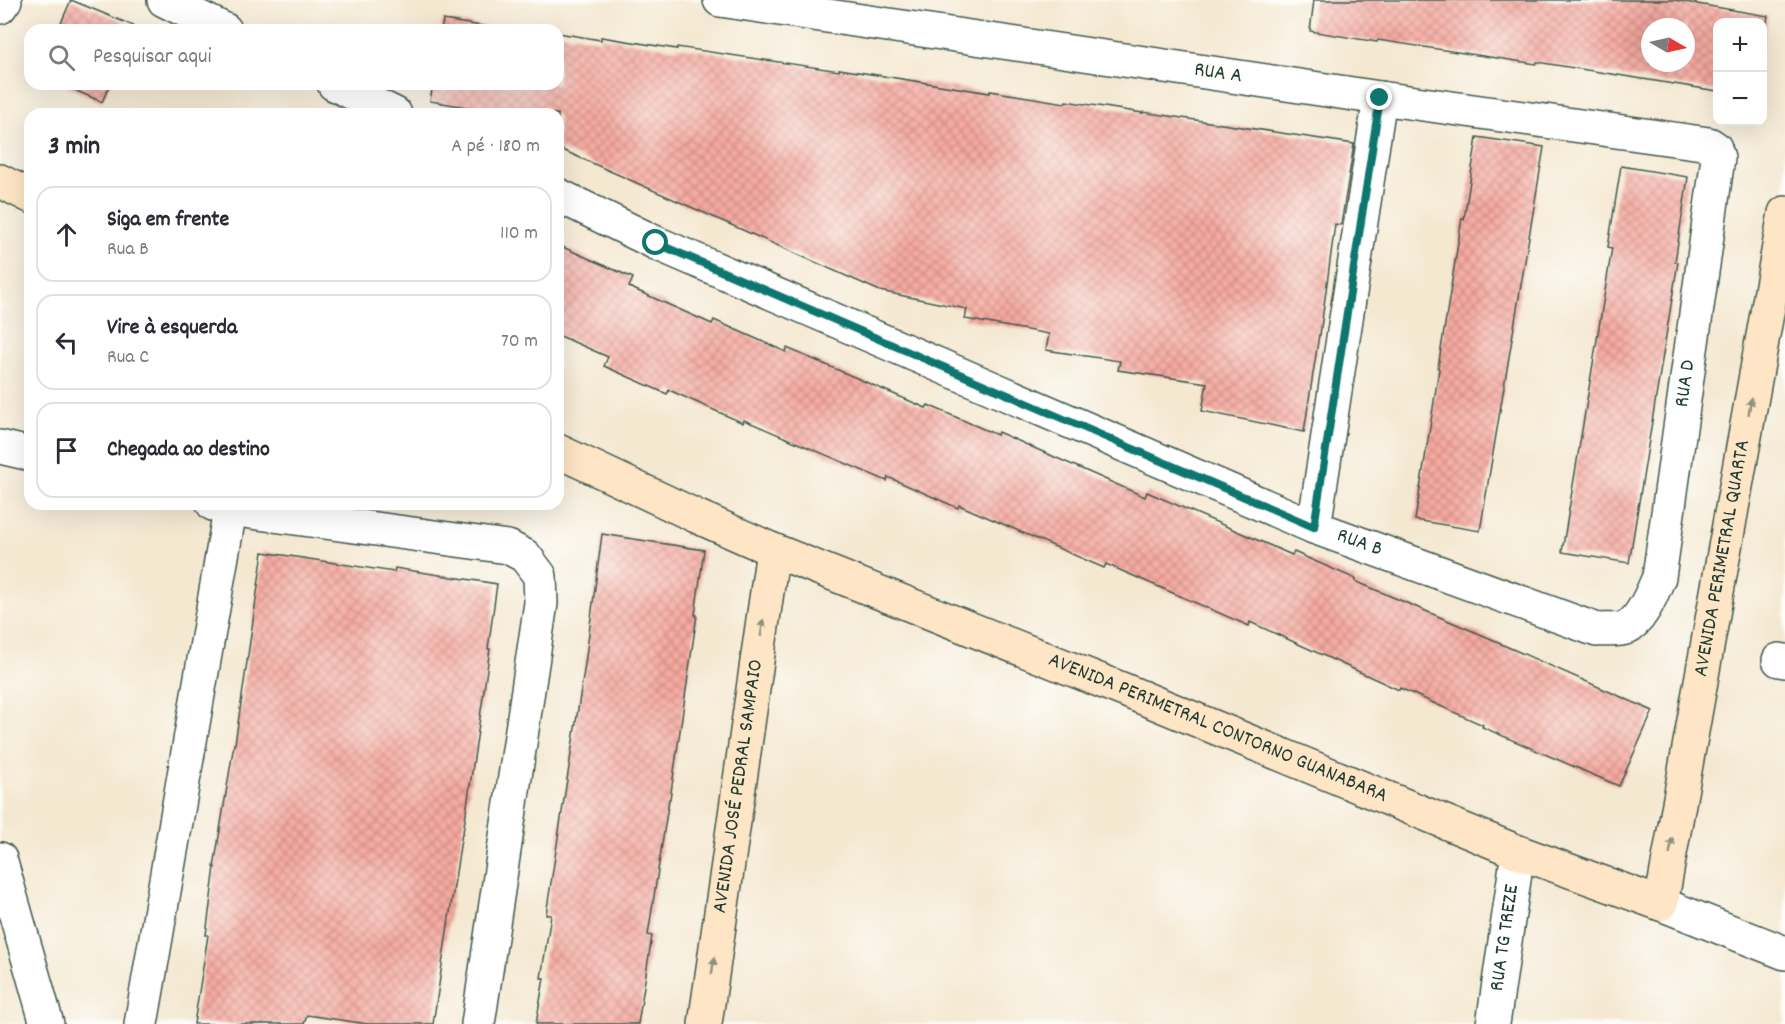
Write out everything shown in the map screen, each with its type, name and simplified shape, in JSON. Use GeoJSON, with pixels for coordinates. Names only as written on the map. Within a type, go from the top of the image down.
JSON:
{"type":"FeatureCollection","features":[{"type":"Feature","properties":{"kind":"main road"},"geometry":{"type":"LineString","coordinates":[[0,182],[24,193]]}},
{"type":"Feature","properties":{"kind":"main road","name":"AVENIDA PERIMETRAL QUARTA"},"geometry":{"type":"LineString","coordinates":[[1661,904],[1785,213]]}},
{"type":"Feature","properties":{"kind":"main road","name":"AVENIDA PERIMETRAL CONTORNO GUANABARA"},"geometry":{"type":"LineString","coordinates":[[564,454],[773,550],[1124,690],[1518,852],[1661,904]]}},
{"type":"Feature","properties":{"kind":"main road","name":"AVENIDA JOSÉ PEDRAL SAMPAIO"},"geometry":{"type":"LineString","coordinates":[[705,1024],[773,550]]}},
{"type":"Feature","properties":{"kind":"street"},"geometry":{"type":"LineString","coordinates":[[0,7],[5,0]]}},
{"type":"Feature","properties":{"kind":"street"},"geometry":{"type":"LineString","coordinates":[[164,0],[213,24]]}},
{"type":"Feature","properties":{"kind":"street","name":"RUA A"},"geometry":{"type":"LineString","coordinates":[[720,0],[1380,98],[1709,144],[1715,148]]}},
{"type":"Feature","properties":{"kind":"street"},"geometry":{"type":"LineString","coordinates":[[346,90],[383,108]]}},
{"type":"Feature","properties":{"kind":"street"},"geometry":{"type":"LineString","coordinates":[[1314,527],[1380,98]]}},
{"type":"Feature","properties":{"kind":"street","name":"RUA D"},"geometry":{"type":"LineString","coordinates":[[1640,616],[1659,577],[1718,158],[1715,148]]}},
{"type":"Feature","properties":{"kind":"street","name":"RUA B"},"geometry":{"type":"LineString","coordinates":[[564,198],[656,243],[1314,527],[1597,630],[1625,628],[1640,616]]}},
{"type":"Feature","properties":{"kind":"street"},"geometry":{"type":"LineString","coordinates":[[0,447],[24,453]]}},
{"type":"Feature","properties":{"kind":"street"},"geometry":{"type":"LineString","coordinates":[[141,1024],[223,510]]}},
{"type":"Feature","properties":{"kind":"street"},"geometry":{"type":"LineString","coordinates":[[252,510],[508,547],[525,556],[540,576],[541,603],[478,1024]]}},
{"type":"Feature","properties":{"kind":"street","name":"RUA TG TREZE"},"geometry":{"type":"LineString","coordinates":[[1493,1024],[1518,852]]}},
{"type":"Feature","properties":{"kind":"street"},"geometry":{"type":"LineString","coordinates":[[0,859],[47,1024]]}},
{"type":"Feature","properties":{"kind":"street"},"geometry":{"type":"LineString","coordinates":[[1661,904],[1785,953]]}},
{"type":"Feature","properties":{"kind":"building"},"geometry":{"type":"Polygon","coordinates":[[[71,0],[129,24],[61,24],[71,0]]]}},
{"type":"Feature","properties":{"kind":"building"},"geometry":{"type":"Polygon","coordinates":[[[1314,0],[1674,0],[1768,16],[1767,22],[1767,18],[1713,18],[1713,90],[1537,62],[1536,64],[1378,40],[1377,42],[1310,31],[1314,0]]]}},
{"type":"Feature","properties":{"kind":"building"},"geometry":{"type":"Polygon","coordinates":[[[443,20],[469,24],[442,24],[443,20]]]}},
{"type":"Feature","properties":{"kind":"building"},"geometry":{"type":"Polygon","coordinates":[[[564,34],[601,40],[601,37],[677,49],[677,47],[839,71],[839,69],[990,93],[990,91],[1065,103],[1066,101],[1354,144],[1341,225],[1335,224],[1304,432],[1202,411],[1207,383],[1118,370],[1120,361],[1046,350],[1049,334],[965,319],[967,309],[880,291],[564,151],[564,108],[468,108],[430,101],[432,90],[564,90],[564,34]]]}},
{"type":"Feature","properties":{"kind":"building"},"geometry":{"type":"Polygon","coordinates":[[[75,90],[107,90],[102,102],[75,90]]]}},
{"type":"Feature","properties":{"kind":"building"},"geometry":{"type":"Polygon","coordinates":[[[1477,137],[1544,147],[1480,531],[1415,520],[1462,218],[1464,219],[1477,137]]]}},
{"type":"Feature","properties":{"kind":"building"},"geometry":{"type":"Polygon","coordinates":[[[1621,166],[1688,177],[1675,262],[1678,262],[1629,563],[1562,552],[1612,248],[1608,247],[1621,166]]]}},
{"type":"Feature","properties":{"kind":"building"},"geometry":{"type":"Polygon","coordinates":[[[564,248],[633,278],[629,287],[712,324],[714,320],[786,352],[787,348],[926,408],[928,405],[997,435],[998,432],[1145,497],[1147,492],[1292,555],[1294,552],[1356,579],[1355,581],[1653,711],[1619,786],[1250,622],[1249,626],[1106,564],[1104,568],[959,505],[958,508],[888,477],[887,481],[744,420],[743,423],[669,390],[667,394],[604,366],[608,357],[564,338],[564,248]]]}},
{"type":"Feature","properties":{"kind":"building"},"geometry":{"type":"Polygon","coordinates":[[[602,534],[704,550],[695,615],[697,615],[648,935],[652,936],[638,1024],[536,1024],[551,915],[546,915],[585,664],[602,534]]]}},
{"type":"Feature","properties":{"kind":"building"},"geometry":{"type":"Polygon","coordinates":[[[263,552],[394,572],[395,568],[497,584],[488,649],[490,649],[433,1024],[368,1024],[307,1015],[304,1024],[194,1024],[208,935],[206,935],[214,867],[235,744],[263,552]]]}},
{"type":"Feature","properties":{"kind":"route"},"geometry":{"type":"LineString","coordinates":[[656,243],[1314,527],[1380,98]]}}]}
